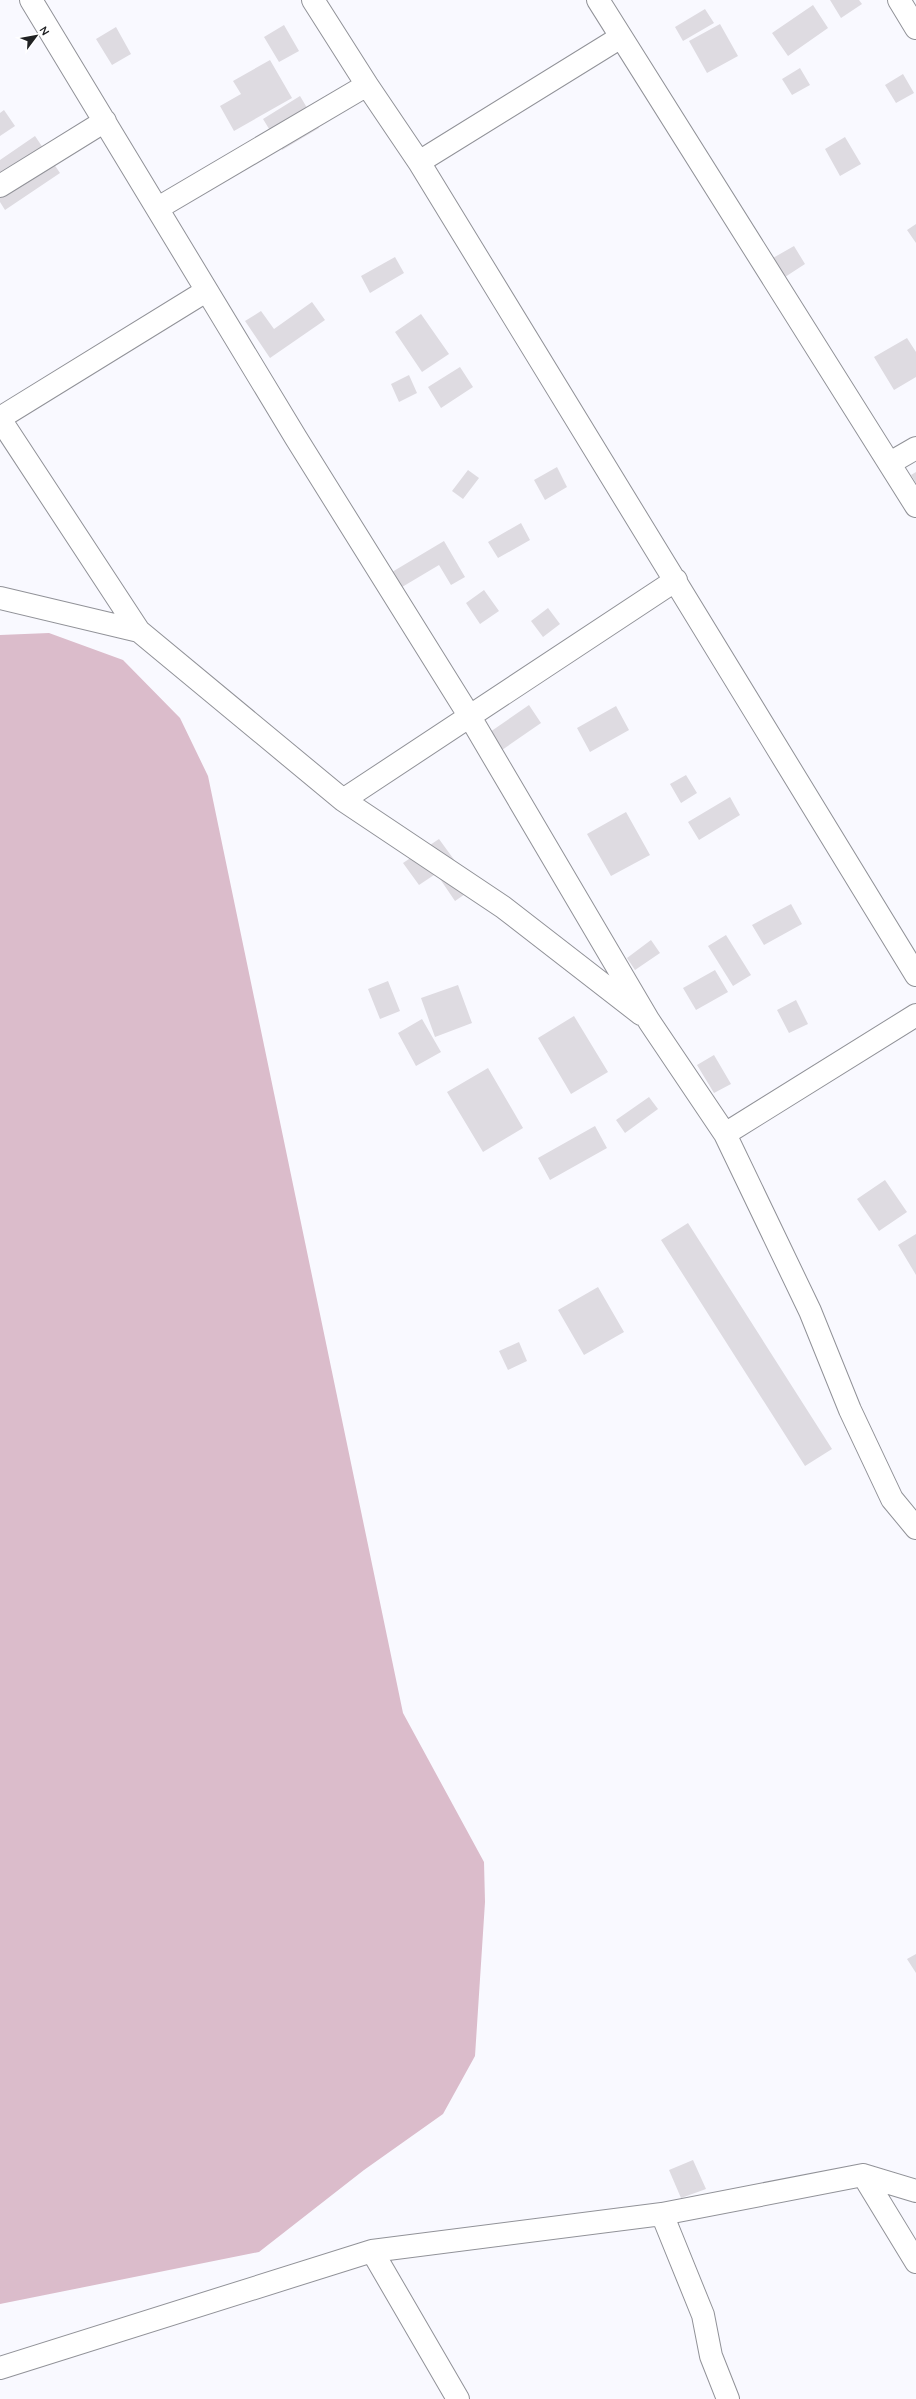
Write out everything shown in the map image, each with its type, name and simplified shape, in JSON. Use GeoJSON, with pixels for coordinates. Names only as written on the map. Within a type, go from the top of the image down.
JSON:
{"type":"FeatureCollection","features":[{"type":"Feature","properties":{"kind":"street"},"geometry":{"type":"LineString","coordinates":[[31,0],[158,208],[206,291],[470,717],[650,1021],[725,1134],[810,1311],[850,1410],[892,1499],[916,1528]]}},
{"type":"Feature","properties":{"kind":"street"},"geometry":{"type":"LineString","coordinates":[[313,0],[367,85],[419,162],[676,580],[916,975]]}},
{"type":"Feature","properties":{"kind":"street"},"geometry":{"type":"LineString","coordinates":[[598,0],[916,506]]}},
{"type":"Feature","properties":{"kind":"street"},"geometry":{"type":"LineString","coordinates":[[899,0],[916,28]]}},
{"type":"Feature","properties":{"kind":"street"},"geometry":{"type":"LineString","coordinates":[[419,162],[621,37]]}},
{"type":"Feature","properties":{"kind":"street"},"geometry":{"type":"LineString","coordinates":[[158,208],[367,85]]}},
{"type":"Feature","properties":{"kind":"street"},"geometry":{"type":"LineString","coordinates":[[0,186],[105,121]]}},
{"type":"Feature","properties":{"kind":"street"},"geometry":{"type":"LineString","coordinates":[[206,291],[0,418],[139,631],[343,800],[503,907],[650,1021]]}},
{"type":"Feature","properties":{"kind":"street"},"geometry":{"type":"LineString","coordinates":[[890,463],[916,448]]}},
{"type":"Feature","properties":{"kind":"street"},"geometry":{"type":"LineString","coordinates":[[343,800],[676,580]]}},
{"type":"Feature","properties":{"kind":"street"},"geometry":{"type":"LineString","coordinates":[[0,598],[139,631]]}},
{"type":"Feature","properties":{"kind":"street"},"geometry":{"type":"LineString","coordinates":[[725,1134],[916,1015]]}},
{"type":"Feature","properties":{"kind":"street"},"geometry":{"type":"LineString","coordinates":[[863,2175],[916,2262]]}},
{"type":"Feature","properties":{"kind":"street"},"geometry":{"type":"LineString","coordinates":[[0,2368],[372,2251],[662,2214],[863,2175],[916,2191]]}},
{"type":"Feature","properties":{"kind":"street"},"geometry":{"type":"LineString","coordinates":[[662,2214],[703,2314],[712,2356],[728,2399]]}},
{"type":"Feature","properties":{"kind":"street"},"geometry":{"type":"LineString","coordinates":[[372,2251],[458,2399]]}},
{"type":"Feature","properties":{"kind":"shaded area"},"geometry":{"type":"Polygon","coordinates":[[[49,633],[123,660],[180,718],[208,776],[403,1713],[484,1862],[485,1902],[475,2056],[443,2114],[364,2170],[259,2252],[0,2304],[0,635],[49,633]]]}},
{"type":"Feature","properties":{"kind":"building"},"geometry":{"type":"Polygon","coordinates":[[[830,0],[859,0],[862,4],[841,18],[830,0]]]}},
{"type":"Feature","properties":{"kind":"building"},"geometry":{"type":"Polygon","coordinates":[[[813,5],[828,28],[788,56],[772,33],[813,5]]]}},
{"type":"Feature","properties":{"kind":"building"},"geometry":{"type":"Polygon","coordinates":[[[705,9],[714,23],[683,41],[675,27],[705,9]]]}},
{"type":"Feature","properties":{"kind":"building"},"geometry":{"type":"Polygon","coordinates":[[[720,24],[738,56],[707,73],[689,41],[720,24]]]}},
{"type":"Feature","properties":{"kind":"building"},"geometry":{"type":"Polygon","coordinates":[[[284,25],[299,51],[279,62],[264,37],[284,25]]]}},
{"type":"Feature","properties":{"kind":"building"},"geometry":{"type":"Polygon","coordinates":[[[116,27],[131,54],[112,65],[96,39],[116,27]]]}},
{"type":"Feature","properties":{"kind":"building"},"geometry":{"type":"Polygon","coordinates":[[[270,60],[292,98],[234,131],[220,106],[241,94],[233,81],[270,60]]]}},
{"type":"Feature","properties":{"kind":"building"},"geometry":{"type":"Polygon","coordinates":[[[800,68],[810,85],[792,95],[782,79],[800,68]]]}},
{"type":"Feature","properties":{"kind":"building"},"geometry":{"type":"Polygon","coordinates":[[[903,74],[914,93],[896,103],[885,85],[903,74]]]}},
{"type":"Feature","properties":{"kind":"building"},"geometry":{"type":"Polygon","coordinates":[[[300,96],[319,128],[282,150],[263,119],[300,96]]]}},
{"type":"Feature","properties":{"kind":"building"},"geometry":{"type":"Polygon","coordinates":[[[4,110],[15,126],[0,136],[0,113],[4,110]]]}},
{"type":"Feature","properties":{"kind":"building"},"geometry":{"type":"Polygon","coordinates":[[[35,136],[60,173],[5,210],[0,202],[0,160],[35,136]]]}},
{"type":"Feature","properties":{"kind":"building"},"geometry":{"type":"Polygon","coordinates":[[[845,137],[861,164],[840,176],[825,149],[845,137]]]}},
{"type":"Feature","properties":{"kind":"building"},"geometry":{"type":"Polygon","coordinates":[[[916,224],[916,243],[907,230],[916,224]]]}},
{"type":"Feature","properties":{"kind":"building"},"geometry":{"type":"Polygon","coordinates":[[[794,246],[805,264],[785,277],[773,258],[794,246]]]}},
{"type":"Feature","properties":{"kind":"building"},"geometry":{"type":"Polygon","coordinates":[[[395,257],[404,273],[370,293],[361,276],[395,257]]]}},
{"type":"Feature","properties":{"kind":"building"},"geometry":{"type":"Polygon","coordinates":[[[312,302],[325,320],[270,358],[245,321],[261,311],[274,329],[312,302]]]}},
{"type":"Feature","properties":{"kind":"building"},"geometry":{"type":"Polygon","coordinates":[[[421,314],[449,354],[422,372],[395,332],[421,314]]]}},
{"type":"Feature","properties":{"kind":"building"},"geometry":{"type":"Polygon","coordinates":[[[907,338],[916,352],[916,377],[894,390],[874,357],[907,338]]]}},
{"type":"Feature","properties":{"kind":"building"},"geometry":{"type":"Polygon","coordinates":[[[460,367],[473,387],[441,408],[428,387],[460,367]]]}},
{"type":"Feature","properties":{"kind":"building"},"geometry":{"type":"Polygon","coordinates":[[[409,375],[417,393],[399,402],[391,384],[409,375]]]}},
{"type":"Feature","properties":{"kind":"building"},"geometry":{"type":"Polygon","coordinates":[[[557,467],[567,487],[545,500],[534,480],[557,467]]]}},
{"type":"Feature","properties":{"kind":"building"},"geometry":{"type":"Polygon","coordinates":[[[468,470],[479,478],[463,499],[452,491],[468,470]]]}},
{"type":"Feature","properties":{"kind":"building"},"geometry":{"type":"Polygon","coordinates":[[[916,472],[916,483],[911,475],[916,472]]]}},
{"type":"Feature","properties":{"kind":"building"},"geometry":{"type":"Polygon","coordinates":[[[521,523],[530,540],[498,558],[488,542],[521,523]]]}},
{"type":"Feature","properties":{"kind":"building"},"geometry":{"type":"Polygon","coordinates":[[[444,541],[465,577],[451,585],[439,565],[392,593],[382,578],[444,541]]]}},
{"type":"Feature","properties":{"kind":"building"},"geometry":{"type":"Polygon","coordinates":[[[484,590],[499,611],[480,624],[466,603],[484,590]]]}},
{"type":"Feature","properties":{"kind":"building"},"geometry":{"type":"Polygon","coordinates":[[[548,608],[560,624],[543,637],[531,621],[548,608]]]}},
{"type":"Feature","properties":{"kind":"building"},"geometry":{"type":"Polygon","coordinates":[[[529,705],[541,723],[502,750],[490,732],[529,705]]]}},
{"type":"Feature","properties":{"kind":"building"},"geometry":{"type":"Polygon","coordinates":[[[616,706],[629,730],[590,752],[577,728],[616,706]]]}},
{"type":"Feature","properties":{"kind":"building"},"geometry":{"type":"Polygon","coordinates":[[[686,775],[697,793],[681,803],[670,784],[686,775]]]}},
{"type":"Feature","properties":{"kind":"building"},"geometry":{"type":"Polygon","coordinates":[[[730,797],[740,815],[699,840],[688,822],[730,797]]]}},
{"type":"Feature","properties":{"kind":"building"},"geometry":{"type":"Polygon","coordinates":[[[626,812],[650,855],[611,876],[587,834],[626,812]]]}},
{"type":"Feature","properties":{"kind":"building"},"geometry":{"type":"Polygon","coordinates":[[[439,839],[455,861],[419,885],[403,863],[439,839]]]}},
{"type":"Feature","properties":{"kind":"building"},"geometry":{"type":"Polygon","coordinates":[[[438,876],[471,890],[455,901],[438,876]]]}},
{"type":"Feature","properties":{"kind":"building"},"geometry":{"type":"Polygon","coordinates":[[[791,904],[802,924],[764,945],[752,925],[791,904]]]}},
{"type":"Feature","properties":{"kind":"building"},"geometry":{"type":"Polygon","coordinates":[[[726,935],[751,975],[733,986],[708,946],[726,935]]]}},
{"type":"Feature","properties":{"kind":"building"},"geometry":{"type":"Polygon","coordinates":[[[651,940],[660,953],[635,970],[627,958],[651,940]]]}},
{"type":"Feature","properties":{"kind":"building"},"geometry":{"type":"Polygon","coordinates":[[[715,970],[728,992],[696,1010],[683,988],[715,970]]]}},
{"type":"Feature","properties":{"kind":"building"},"geometry":{"type":"Polygon","coordinates":[[[388,981],[400,1011],[380,1019],[368,989],[388,981]]]}},
{"type":"Feature","properties":{"kind":"building"},"geometry":{"type":"Polygon","coordinates":[[[458,985],[472,1023],[435,1037],[421,998],[458,985]]]}},
{"type":"Feature","properties":{"kind":"building"},"geometry":{"type":"Polygon","coordinates":[[[796,1000],[808,1024],[789,1033],[777,1010],[796,1000]]]}},
{"type":"Feature","properties":{"kind":"building"},"geometry":{"type":"Polygon","coordinates":[[[574,1016],[608,1072],[571,1094],[538,1038],[574,1016]]]}},
{"type":"Feature","properties":{"kind":"building"},"geometry":{"type":"Polygon","coordinates":[[[422,1019],[441,1052],[416,1066],[398,1033],[422,1019]]]}},
{"type":"Feature","properties":{"kind":"building"},"geometry":{"type":"Polygon","coordinates":[[[714,1055],[731,1084],[714,1093],[697,1065],[714,1055]]]}},
{"type":"Feature","properties":{"kind":"building"},"geometry":{"type":"Polygon","coordinates":[[[488,1068],[523,1128],[483,1152],[447,1092],[488,1068]]]}},
{"type":"Feature","properties":{"kind":"building"},"geometry":{"type":"Polygon","coordinates":[[[649,1097],[658,1109],[625,1133],[616,1120],[649,1097]]]}},
{"type":"Feature","properties":{"kind":"building"},"geometry":{"type":"Polygon","coordinates":[[[595,1126],[607,1148],[550,1180],[538,1158],[595,1126]]]}},
{"type":"Feature","properties":{"kind":"building"},"geometry":{"type":"Polygon","coordinates":[[[885,1180],[907,1212],[879,1231],[857,1199],[885,1180]]]}},
{"type":"Feature","properties":{"kind":"building"},"geometry":{"type":"Polygon","coordinates":[[[688,1223],[832,1449],[805,1466],[661,1240],[688,1223]]]}},
{"type":"Feature","properties":{"kind":"building"},"geometry":{"type":"Polygon","coordinates":[[[916,1234],[916,1275],[898,1245],[916,1234]]]}},
{"type":"Feature","properties":{"kind":"building"},"geometry":{"type":"Polygon","coordinates":[[[598,1287],[624,1332],[584,1355],[558,1310],[598,1287]]]}},
{"type":"Feature","properties":{"kind":"building"},"geometry":{"type":"Polygon","coordinates":[[[519,1342],[527,1361],[508,1370],[499,1351],[519,1342]]]}},
{"type":"Feature","properties":{"kind":"building"},"geometry":{"type":"Polygon","coordinates":[[[916,1954],[916,1973],[907,1959],[916,1954]]]}},
{"type":"Feature","properties":{"kind":"building"},"geometry":{"type":"Polygon","coordinates":[[[693,2160],[706,2189],[681,2198],[669,2170],[693,2160]]]}}]}
